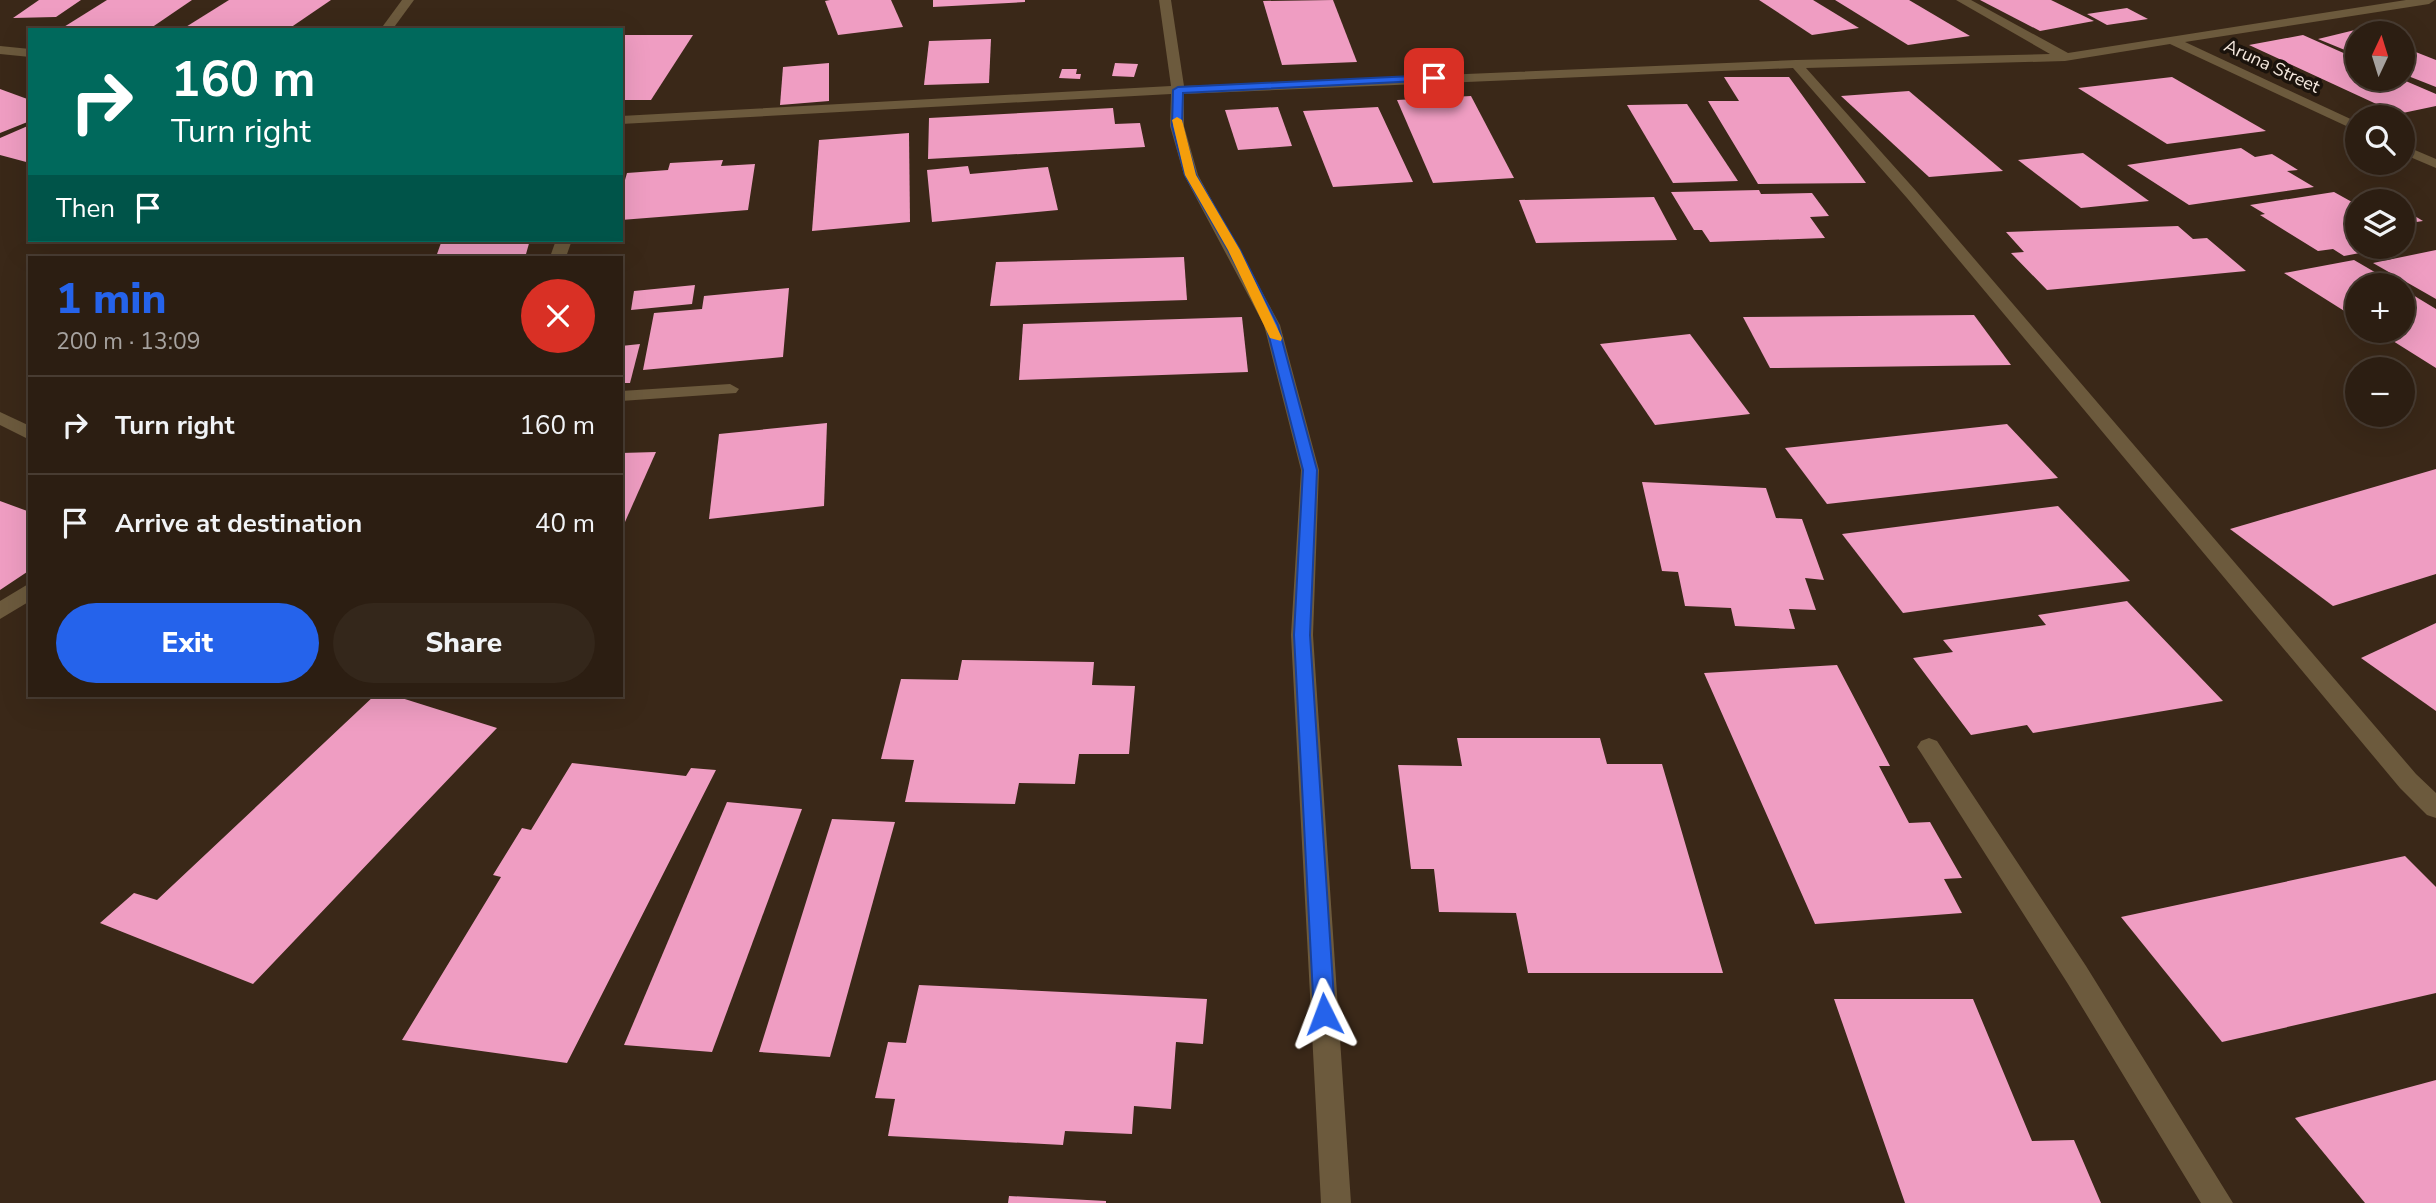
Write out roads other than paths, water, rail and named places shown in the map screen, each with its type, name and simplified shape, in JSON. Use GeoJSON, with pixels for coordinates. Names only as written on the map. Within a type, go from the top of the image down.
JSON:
{"type":"FeatureCollection","features":[{"type":"Feature","properties":{"kind":"street"},"geometry":{"type":"LineString","coordinates":[[387,28],[408,0]]}},
{"type":"Feature","properties":{"kind":"street"},"geometry":{"type":"LineString","coordinates":[[1165,0],[1178,90],[1177,126],[1191,175],[1234,250],[1272,325],[1310,470],[1302,635],[1335,1203]]}},
{"type":"Feature","properties":{"kind":"street"},"geometry":{"type":"LineString","coordinates":[[1962,0],[2065,57]]}},
{"type":"Feature","properties":{"kind":"street"},"geometry":{"type":"LineString","coordinates":[[623,120],[789,114],[972,100],[1178,90],[1796,64],[2065,57],[2429,0]]}},
{"type":"Feature","properties":{"kind":"street","name":"Aruna Street"},"geometry":{"type":"LineString","coordinates":[[2171,40],[2345,121]]}},
{"type":"Feature","properties":{"kind":"street"},"geometry":{"type":"LineString","coordinates":[[0,50],[28,53]]}},
{"type":"Feature","properties":{"kind":"street"},"geometry":{"type":"LineString","coordinates":[[1796,64],[1912,195],[2408,781],[2436,808]]}},
{"type":"Feature","properties":{"kind":"street"},"geometry":{"type":"LineString","coordinates":[[2415,154],[2436,164]]}},
{"type":"Feature","properties":{"kind":"street"},"geometry":{"type":"LineString","coordinates":[[623,396],[730,389]]}},
{"type":"Feature","properties":{"kind":"street"},"geometry":{"type":"LineString","coordinates":[[0,418],[28,433]]}},
{"type":"Feature","properties":{"kind":"street"},"geometry":{"type":"LineString","coordinates":[[0,611],[28,591]]}},
{"type":"Feature","properties":{"kind":"street"},"geometry":{"type":"LineString","coordinates":[[1928,747],[2077,975],[2218,1203]]}}]}
